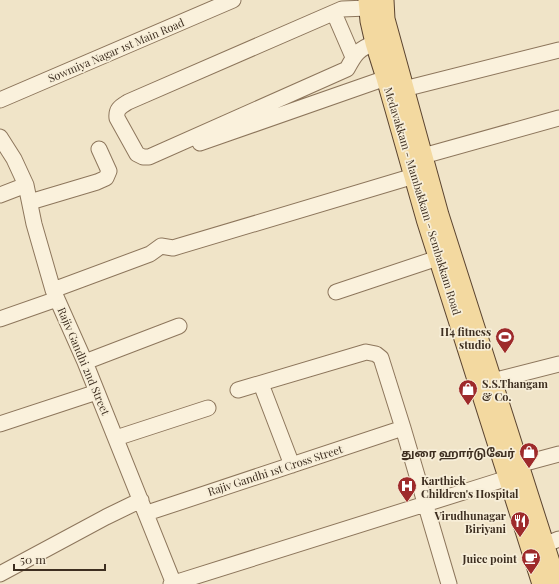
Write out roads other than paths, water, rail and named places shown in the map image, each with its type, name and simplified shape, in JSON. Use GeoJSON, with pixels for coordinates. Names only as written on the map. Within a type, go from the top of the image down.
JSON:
{"type":"FeatureCollection","features":[{"type":"Feature","properties":{"kind":"main road","name":"Medavakkam - Mambakkam - Sembakkam Road"},"geometry":{"type":"LineString","coordinates":[[373,3],[375,43],[414,176],[432,217],[492,381],[511,471],[542,584]]}},
{"type":"Feature","properties":{"kind":"main road","name":"Medavakkam - Mambakkam - Sembakkam Road"},"geometry":{"type":"LineString","coordinates":[[373,3],[385,19],[423,156],[438,258],[511,471],[551,542],[556,584]]}},
{"type":"Feature","properties":{"kind":"street","name":"Sowmiya Nagar 1st Main Road"},"geometry":{"type":"LineString","coordinates":[[0,100],[233,0]]}},
{"type":"Feature","properties":{"kind":"street"},"geometry":{"type":"LineString","coordinates":[[373,3],[342,9],[128,102],[119,108],[116,113],[117,118],[137,154],[144,157],[149,157],[347,69],[353,57],[363,47],[375,43]]}},
{"type":"Feature","properties":{"kind":"street"},"geometry":{"type":"LineString","coordinates":[[334,13],[353,57]]}},
{"type":"Feature","properties":{"kind":"street"},"geometry":{"type":"LineString","coordinates":[[404,89],[559,50]]}},
{"type":"Feature","properties":{"kind":"street"},"geometry":{"type":"LineString","coordinates":[[168,154],[386,78]]}},
{"type":"Feature","properties":{"kind":"street"},"geometry":{"type":"LineString","coordinates":[[423,156],[559,118]]}},
{"type":"Feature","properties":{"kind":"street","name":"Rajiv Gandhi 2nd Street"},"geometry":{"type":"LineString","coordinates":[[0,137],[14,159],[26,185],[34,224],[55,294],[85,362],[144,506],[173,584]]}},
{"type":"Feature","properties":{"kind":"street"},"geometry":{"type":"LineString","coordinates":[[30,202],[106,178],[109,171],[99,149]]}},
{"type":"Feature","properties":{"kind":"street"},"geometry":{"type":"LineString","coordinates":[[0,319],[150,254],[161,246],[173,248],[414,176]]}},
{"type":"Feature","properties":{"kind":"street"},"geometry":{"type":"LineString","coordinates":[[0,195],[26,185]]}},
{"type":"Feature","properties":{"kind":"street"},"geometry":{"type":"LineString","coordinates":[[336,292],[438,258]]}},
{"type":"Feature","properties":{"kind":"street"},"geometry":{"type":"LineString","coordinates":[[85,362],[179,326]]}},
{"type":"Feature","properties":{"kind":"street"},"geometry":{"type":"LineString","coordinates":[[238,390],[366,352],[376,354],[381,358],[449,584]]}},
{"type":"Feature","properties":{"kind":"street"},"geometry":{"type":"LineString","coordinates":[[492,381],[559,364]]}},
{"type":"Feature","properties":{"kind":"street"},"geometry":{"type":"LineString","coordinates":[[261,384],[292,465]]}},
{"type":"Feature","properties":{"kind":"street"},"geometry":{"type":"LineString","coordinates":[[0,424],[97,392]]}},
{"type":"Feature","properties":{"kind":"street"},"geometry":{"type":"LineString","coordinates":[[116,438],[208,408]]}},
{"type":"Feature","properties":{"kind":"street","name":"Rajiv Gandhi 1st Cross Street"},"geometry":{"type":"LineString","coordinates":[[0,574],[93,524],[144,506],[292,465],[403,428]]}},
{"type":"Feature","properties":{"kind":"street"},"geometry":{"type":"LineString","coordinates":[[173,584],[425,504],[559,454]]}},
{"type":"Feature","properties":{"kind":"place","name":"H4 fitness studio"},"geometry":{"type":"Point","coordinates":[505,354]}},
{"type":"Feature","properties":{"kind":"place","name":"S.S.Thangam & Co."},"geometry":{"type":"Point","coordinates":[468,406]}},
{"type":"Feature","properties":{"kind":"place","name":"துரை ஹார்டுவேர்"},"geometry":{"type":"Point","coordinates":[529,469]}},
{"type":"Feature","properties":{"kind":"place","name":"Karthick Children's Hospital"},"geometry":{"type":"Point","coordinates":[407,503]}},
{"type":"Feature","properties":{"kind":"place","name":"Virudhunagar Biriyani"},"geometry":{"type":"Point","coordinates":[520,538]}},
{"type":"Feature","properties":{"kind":"place","name":"Juice point"},"geometry":{"type":"Point","coordinates":[531,575]}}]}
